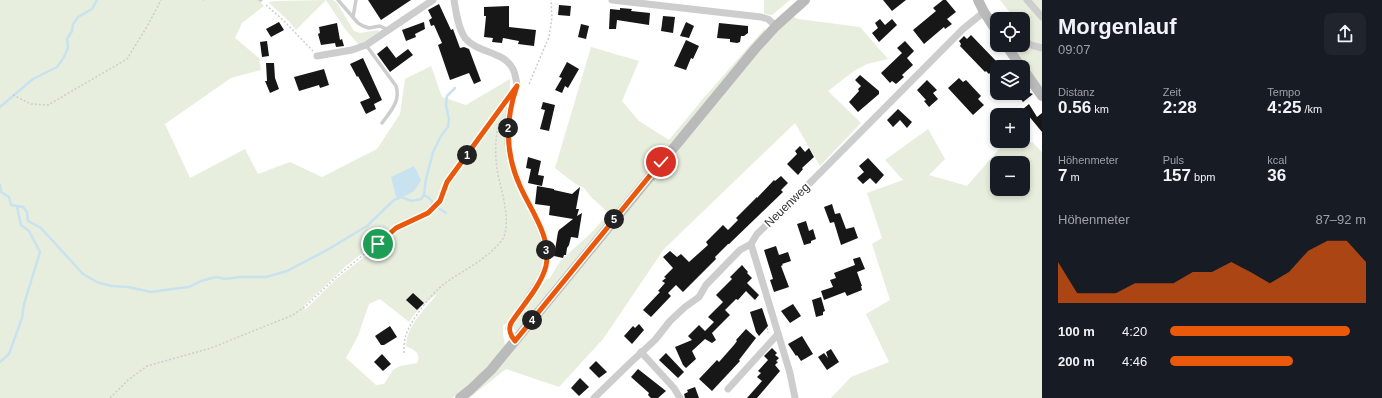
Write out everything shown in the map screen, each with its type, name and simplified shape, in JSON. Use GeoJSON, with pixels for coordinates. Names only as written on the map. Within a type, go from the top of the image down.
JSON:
{"type":"FeatureCollection","features":[{"type":"Feature","properties":{"kind":"main road"},"geometry":{"type":"LineString","coordinates":[[460,398],[491,370],[736,72],[776,26],[804,0]]}},
{"type":"Feature","properties":{"kind":"main road"},"geometry":{"type":"LineString","coordinates":[[978,0],[990,17]]}},
{"type":"Feature","properties":{"kind":"main road"},"geometry":{"type":"LineString","coordinates":[[1030,79],[1042,96]]}},
{"type":"Feature","properties":{"kind":"street"},"geometry":{"type":"LineString","coordinates":[[317,56],[352,50],[366,45],[433,0]]}},
{"type":"Feature","properties":{"kind":"street"},"geometry":{"type":"LineString","coordinates":[[454,0],[459,20],[466,38],[475,45],[505,59],[513,69],[517,86],[513,98],[507,132],[508,144],[512,165],[542,232],[546,246],[547,258],[543,274],[509,328],[510,334],[515,341]]}},
{"type":"Feature","properties":{"kind":"street"},"geometry":{"type":"LineString","coordinates":[[612,0],[761,17],[768,19],[776,26]]}},
{"type":"Feature","properties":{"kind":"street"},"geometry":{"type":"LineString","coordinates":[[1027,0],[1042,16]]}},
{"type":"Feature","properties":{"kind":"street","name":"Neuenweg"},"geometry":{"type":"LineString","coordinates":[[594,398],[655,340],[670,321],[685,307],[699,297],[706,285],[740,250],[751,244],[757,234],[796,197],[967,24],[990,17]]}},
{"type":"Feature","properties":{"kind":"street"},"geometry":{"type":"LineString","coordinates":[[1030,44],[1042,48]]}},
{"type":"Feature","properties":{"kind":"street"},"geometry":{"type":"LineString","coordinates":[[751,244],[790,373],[795,398]]}},
{"type":"Feature","properties":{"kind":"street"},"geometry":{"type":"LineString","coordinates":[[728,389],[778,334]]}},
{"type":"Feature","properties":{"kind":"street"},"geometry":{"type":"LineString","coordinates":[[641,352],[674,388],[680,398]]}},
{"type":"Feature","properties":{"kind":"lane"},"geometry":{"type":"LineString","coordinates":[[338,0],[363,26],[368,28],[380,26],[388,30]]}},
{"type":"Feature","properties":{"kind":"lane"},"geometry":{"type":"LineString","coordinates":[[353,17],[356,0]]}},
{"type":"Feature","properties":{"kind":"lane"},"geometry":{"type":"LineString","coordinates":[[366,45],[396,86],[397,90],[396,104],[382,123]]}},
{"type":"Feature","properties":{"kind":"path"},"geometry":{"type":"LineString","coordinates":[[13,95],[31,104],[48,105],[127,58],[148,26],[161,0]]}},
{"type":"Feature","properties":{"kind":"path"},"geometry":{"type":"LineString","coordinates":[[529,84],[549,37],[552,16],[551,0]]}},
{"type":"Feature","properties":{"kind":"path"},"geometry":{"type":"LineString","coordinates":[[267,6],[282,19],[317,56]]}},
{"type":"Feature","properties":{"kind":"path"},"geometry":{"type":"LineString","coordinates":[[110,398],[128,380],[147,366],[211,348],[293,315],[307,305],[334,278],[396,228],[428,213],[440,201],[447,182],[502,106]]}},
{"type":"Feature","properties":{"kind":"path"},"geometry":{"type":"LineString","coordinates":[[404,353],[406,335],[411,324],[425,304],[442,286],[486,256],[503,239],[507,224],[497,168],[496,148],[497,129],[501,118]]}},
{"type":"Feature","properties":{"kind":"path"},"geometry":{"type":"LineString","coordinates":[[765,336],[768,333],[767,328]]}},
{"type":"Feature","properties":{"kind":"green space"},"geometry":{"type":"Polygon","coordinates":[[[0,0],[259,0],[264,6],[242,23],[235,38],[259,58],[261,70],[231,78],[165,124],[190,178],[245,149],[258,174],[290,162],[322,177],[377,149],[400,114],[405,79],[431,66],[442,97],[466,105],[510,79],[506,144],[516,187],[539,233],[543,259],[540,274],[517,310],[506,324],[503,325],[505,345],[503,349],[473,382],[452,398],[0,398],[0,0]],[[374,244],[346,266],[304,306],[305,310],[335,280],[377,247],[374,244]],[[437,294],[422,306],[409,322],[380,299],[369,304],[358,336],[346,358],[376,385],[384,384],[393,370],[400,366],[417,363],[419,357],[418,354],[406,346],[407,338],[417,318],[437,294]]]}},
{"type":"Feature","properties":{"kind":"green space"},"geometry":{"type":"Polygon","coordinates":[[[326,0],[333,0],[337,3],[354,31],[360,33],[378,30],[379,32],[359,45],[345,29],[326,0]]]}},
{"type":"Feature","properties":{"kind":"green space"},"geometry":{"type":"Polygon","coordinates":[[[326,0],[296,30],[289,21],[268,2],[276,1],[326,0]]]}},
{"type":"Feature","properties":{"kind":"green space"},"geometry":{"type":"Polygon","coordinates":[[[764,0],[790,0],[772,15],[764,14],[764,0]]]}},
{"type":"Feature","properties":{"kind":"green space"},"geometry":{"type":"Polygon","coordinates":[[[1000,0],[1042,0],[1042,89],[1030,72],[1030,60],[1022,60],[1016,52],[1030,52],[1030,12],[1010,12],[1000,0]]]}},
{"type":"Feature","properties":{"kind":"green space"},"geometry":{"type":"Polygon","coordinates":[[[792,16],[798,19],[860,27],[888,59],[867,64],[854,71],[828,91],[861,123],[820,166],[795,123],[664,249],[603,339],[559,387],[506,369],[469,398],[466,398],[754,56],[792,16]]]}},
{"type":"Feature","properties":{"kind":"green space"},"geometry":{"type":"Polygon","coordinates":[[[765,28],[765,32],[519,330],[516,331],[514,329],[514,322],[544,280],[550,278],[560,261],[590,234],[609,213],[592,198],[584,188],[574,183],[555,168],[591,47],[639,61],[622,101],[639,121],[669,140],[765,28]]]}},
{"type":"Feature","properties":{"kind":"green space"},"geometry":{"type":"Polygon","coordinates":[[[928,129],[945,159],[929,175],[967,186],[990,159],[990,196],[1030,196],[1030,156],[993,156],[1000,148],[1030,148],[1030,143],[1032,142],[1042,152],[1042,398],[831,398],[851,377],[889,362],[866,314],[890,300],[872,244],[882,238],[867,193],[903,180],[885,160],[928,129]]]}},
{"type":"Feature","properties":{"kind":"water"},"geometry":{"type":"Polygon","coordinates":[[[414,166],[421,180],[419,184],[414,191],[408,195],[396,197],[391,177],[414,166]]]}},
{"type":"Feature","properties":{"kind":"building"},"geometry":{"type":"Polygon","coordinates":[[[368,0],[411,0],[381,20],[368,0]]]}},
{"type":"Feature","properties":{"kind":"building"},"geometry":{"type":"Polygon","coordinates":[[[883,0],[906,0],[892,11],[883,0]]]}},
{"type":"Feature","properties":{"kind":"building"},"geometry":{"type":"Polygon","coordinates":[[[943,0],[946,0],[956,12],[947,19],[952,24],[945,29],[944,27],[924,44],[913,30],[936,11],[933,8],[943,0]]]}},
{"type":"Feature","properties":{"kind":"building"},"geometry":{"type":"Polygon","coordinates":[[[439,4],[451,30],[453,29],[460,48],[464,47],[469,49],[481,81],[474,84],[469,73],[450,80],[438,45],[442,43],[434,25],[431,26],[429,20],[432,18],[428,10],[439,4]]]}},
{"type":"Feature","properties":{"kind":"building"},"geometry":{"type":"Polygon","coordinates":[[[559,5],[571,6],[570,16],[558,15],[559,5]]]}},
{"type":"Feature","properties":{"kind":"building"},"geometry":{"type":"Polygon","coordinates":[[[509,6],[509,27],[536,30],[534,46],[518,44],[519,41],[503,38],[502,43],[492,42],[493,38],[484,37],[486,16],[484,16],[484,7],[509,6]]]}},
{"type":"Feature","properties":{"kind":"building"},"geometry":{"type":"Polygon","coordinates":[[[620,8],[650,13],[649,25],[617,20],[616,29],[609,29],[610,9],[620,10],[620,8]]]}},
{"type":"Feature","properties":{"kind":"building"},"geometry":{"type":"Polygon","coordinates":[[[663,16],[675,17],[673,33],[661,31],[663,16]]]}},
{"type":"Feature","properties":{"kind":"building"},"geometry":{"type":"Polygon","coordinates":[[[880,19],[885,25],[892,19],[897,25],[879,42],[872,33],[878,28],[875,23],[880,19]]]}},
{"type":"Feature","properties":{"kind":"building"},"geometry":{"type":"Polygon","coordinates":[[[279,22],[284,30],[271,37],[266,29],[279,22]]]}},
{"type":"Feature","properties":{"kind":"building"},"geometry":{"type":"Polygon","coordinates":[[[424,22],[425,29],[415,34],[416,37],[406,41],[402,30],[424,22]]]}},
{"type":"Feature","properties":{"kind":"building"},"geometry":{"type":"Polygon","coordinates":[[[686,22],[694,26],[689,38],[680,36],[686,22]]]}},
{"type":"Feature","properties":{"kind":"building"},"geometry":{"type":"Polygon","coordinates":[[[337,23],[340,40],[342,39],[344,46],[336,47],[335,43],[321,45],[318,34],[320,33],[319,27],[337,23]]]}},
{"type":"Feature","properties":{"kind":"building"},"geometry":{"type":"Polygon","coordinates":[[[719,23],[748,26],[748,33],[741,36],[740,42],[737,43],[730,42],[730,39],[717,38],[719,23]]]}},
{"type":"Feature","properties":{"kind":"building"},"geometry":{"type":"Polygon","coordinates":[[[581,24],[589,26],[586,39],[578,37],[581,24]]]}},
{"type":"Feature","properties":{"kind":"building"},"geometry":{"type":"Polygon","coordinates":[[[971,35],[995,60],[990,60],[989,74],[986,71],[985,72],[960,46],[961,44],[959,41],[964,36],[967,39],[971,35]]]}},
{"type":"Feature","properties":{"kind":"building"},"geometry":{"type":"Polygon","coordinates":[[[686,40],[699,46],[693,59],[691,58],[686,70],[674,66],[686,40]]]}},
{"type":"Feature","properties":{"kind":"building"},"geometry":{"type":"Polygon","coordinates":[[[267,41],[269,56],[262,57],[260,42],[267,41]]]}},
{"type":"Feature","properties":{"kind":"building"},"geometry":{"type":"Polygon","coordinates":[[[905,41],[914,51],[907,58],[913,65],[902,75],[904,77],[896,84],[892,81],[890,83],[881,73],[902,53],[897,48],[905,41]]]}},
{"type":"Feature","properties":{"kind":"building"},"geometry":{"type":"Polygon","coordinates":[[[387,46],[396,58],[408,49],[413,55],[390,72],[377,54],[387,46]]]}},
{"type":"Feature","properties":{"kind":"building"},"geometry":{"type":"Polygon","coordinates":[[[363,58],[382,100],[374,104],[376,109],[366,114],[360,102],[370,98],[350,64],[363,58]]]}},
{"type":"Feature","properties":{"kind":"building"},"geometry":{"type":"Polygon","coordinates":[[[567,62],[579,69],[568,88],[565,86],[562,93],[555,90],[562,78],[559,77],[567,62]]]}},
{"type":"Feature","properties":{"kind":"building"},"geometry":{"type":"Polygon","coordinates":[[[266,63],[274,63],[275,78],[279,89],[270,93],[265,81],[267,81],[266,63]]]}},
{"type":"Feature","properties":{"kind":"building"},"geometry":{"type":"Polygon","coordinates":[[[324,69],[329,85],[320,88],[319,85],[299,91],[294,77],[324,69]]]}},
{"type":"Feature","properties":{"kind":"building"},"geometry":{"type":"Polygon","coordinates":[[[860,75],[879,91],[879,94],[858,112],[849,102],[859,91],[858,89],[861,86],[855,80],[860,75]]]}},
{"type":"Feature","properties":{"kind":"building"},"geometry":{"type":"Polygon","coordinates":[[[959,78],[963,82],[966,80],[981,96],[978,99],[984,105],[973,115],[948,88],[959,78]]]}},
{"type":"Feature","properties":{"kind":"building"},"geometry":{"type":"Polygon","coordinates":[[[927,80],[937,90],[933,93],[938,99],[929,107],[924,101],[926,100],[917,90],[927,80]]]}},
{"type":"Feature","properties":{"kind":"building"},"geometry":{"type":"Polygon","coordinates":[[[543,102],[555,105],[549,131],[540,129],[545,110],[541,109],[543,102]]]}},
{"type":"Feature","properties":{"kind":"building"},"geometry":{"type":"Polygon","coordinates":[[[1029,104],[1037,117],[1042,113],[1042,132],[1030,117],[1030,108],[1024,108],[1029,104]]]}},
{"type":"Feature","properties":{"kind":"building"},"geometry":{"type":"Polygon","coordinates":[[[898,109],[912,122],[907,128],[900,120],[893,127],[887,120],[898,109]]]}},
{"type":"Feature","properties":{"kind":"building"},"geometry":{"type":"Polygon","coordinates":[[[800,146],[805,152],[809,148],[814,157],[802,168],[803,169],[798,175],[787,164],[797,154],[795,151],[800,146]]]}},
{"type":"Feature","properties":{"kind":"building"},"geometry":{"type":"Polygon","coordinates":[[[528,157],[541,161],[538,175],[544,176],[542,186],[528,183],[531,169],[526,168],[528,157]]]}},
{"type":"Feature","properties":{"kind":"building"},"geometry":{"type":"Polygon","coordinates":[[[868,158],[884,175],[876,184],[870,178],[863,184],[857,178],[864,172],[859,166],[868,158]]]}},
{"type":"Feature","properties":{"kind":"building"},"geometry":{"type":"Polygon","coordinates":[[[781,176],[788,183],[781,190],[783,192],[715,257],[716,259],[683,292],[676,285],[668,293],[671,296],[651,317],[643,310],[660,292],[658,291],[665,283],[662,281],[666,278],[664,277],[673,268],[663,257],[670,251],[677,257],[681,254],[689,262],[708,245],[706,242],[723,225],[728,230],[738,220],[736,218],[774,180],[775,181],[781,176]]]}},
{"type":"Feature","properties":{"kind":"building"},"geometry":{"type":"Polygon","coordinates":[[[537,186],[572,194],[580,187],[576,209],[579,209],[577,216],[582,213],[578,238],[571,237],[566,255],[564,255],[563,258],[554,256],[558,232],[573,219],[549,215],[550,206],[535,204],[537,186]]]}},
{"type":"Feature","properties":{"kind":"building"},"geometry":{"type":"Polygon","coordinates":[[[832,204],[835,214],[840,213],[846,229],[854,227],[858,238],[841,245],[834,222],[830,223],[824,207],[832,204]]]}},
{"type":"Feature","properties":{"kind":"building"},"geometry":{"type":"Polygon","coordinates":[[[806,221],[809,231],[813,229],[816,239],[811,241],[811,243],[804,245],[797,224],[806,221]]]}},
{"type":"Feature","properties":{"kind":"building"},"geometry":{"type":"Polygon","coordinates":[[[776,246],[779,255],[788,252],[791,261],[782,264],[783,265],[781,266],[789,287],[774,292],[770,280],[773,279],[764,250],[776,246]]]}},
{"type":"Feature","properties":{"kind":"building"},"geometry":{"type":"Polygon","coordinates":[[[860,257],[865,269],[857,272],[862,290],[847,296],[845,292],[824,300],[821,291],[833,287],[830,280],[836,278],[834,273],[855,265],[853,259],[860,257]]]}},
{"type":"Feature","properties":{"kind":"building"},"geometry":{"type":"Polygon","coordinates":[[[742,265],[752,278],[747,283],[759,295],[755,300],[746,291],[738,300],[736,299],[725,310],[730,315],[712,333],[716,340],[712,343],[705,339],[692,351],[696,359],[686,368],[683,365],[675,347],[692,340],[688,336],[699,325],[705,331],[714,322],[708,317],[723,302],[716,295],[732,279],[730,277],[742,265]]]}},
{"type":"Feature","properties":{"kind":"building"},"geometry":{"type":"Polygon","coordinates":[[[413,293],[424,303],[417,310],[406,300],[413,293]]]}},
{"type":"Feature","properties":{"kind":"building"},"geometry":{"type":"Polygon","coordinates":[[[821,297],[825,311],[823,312],[823,315],[816,317],[812,300],[821,297]]]}},
{"type":"Feature","properties":{"kind":"building"},"geometry":{"type":"Polygon","coordinates":[[[793,304],[801,316],[790,323],[781,311],[793,304]]]}},
{"type":"Feature","properties":{"kind":"building"},"geometry":{"type":"Polygon","coordinates":[[[762,308],[768,326],[759,336],[756,332],[750,312],[762,308]]]}},
{"type":"Feature","properties":{"kind":"building"},"geometry":{"type":"Polygon","coordinates":[[[639,324],[644,330],[632,344],[624,336],[633,326],[635,328],[639,324]]]}},
{"type":"Feature","properties":{"kind":"building"},"geometry":{"type":"Polygon","coordinates":[[[390,326],[397,337],[384,345],[381,345],[375,336],[390,326]]]}},
{"type":"Feature","properties":{"kind":"building"},"geometry":{"type":"Polygon","coordinates":[[[746,329],[756,338],[739,360],[740,361],[712,391],[699,379],[717,360],[719,362],[746,329]]]}},
{"type":"Feature","properties":{"kind":"building"},"geometry":{"type":"Polygon","coordinates":[[[802,336],[813,354],[801,361],[788,344],[802,336]]]}},
{"type":"Feature","properties":{"kind":"building"},"geometry":{"type":"Polygon","coordinates":[[[772,348],[777,353],[775,355],[779,358],[775,365],[780,371],[757,398],[747,398],[762,381],[757,377],[761,373],[758,371],[768,360],[764,356],[772,348]]]}},
{"type":"Feature","properties":{"kind":"building"},"geometry":{"type":"Polygon","coordinates":[[[831,349],[839,362],[827,370],[818,357],[824,353],[828,358],[826,352],[831,349]]]}},
{"type":"Feature","properties":{"kind":"building"},"geometry":{"type":"Polygon","coordinates":[[[666,353],[684,372],[678,378],[659,360],[666,353]]]}},
{"type":"Feature","properties":{"kind":"building"},"geometry":{"type":"Polygon","coordinates":[[[382,354],[391,364],[383,371],[374,362],[382,354]]]}},
{"type":"Feature","properties":{"kind":"building"},"geometry":{"type":"Polygon","coordinates":[[[596,361],[607,372],[599,378],[589,368],[596,361]]]}},
{"type":"Feature","properties":{"kind":"building"},"geometry":{"type":"Polygon","coordinates":[[[638,369],[666,391],[658,398],[651,398],[648,395],[649,393],[631,377],[638,369]]]}},
{"type":"Feature","properties":{"kind":"building"},"geometry":{"type":"Polygon","coordinates":[[[580,378],[589,387],[579,396],[571,388],[580,378]]]}},
{"type":"Feature","properties":{"kind":"building"},"geometry":{"type":"Polygon","coordinates":[[[695,387],[699,398],[685,398],[684,394],[688,392],[687,390],[695,387]]]}},
{"type":"Feature","properties":{"kind":"waterway"},"geometry":{"type":"LineString","coordinates":[[0,107],[33,79],[57,67],[68,48],[67,39],[72,31],[73,24],[78,17],[92,9],[97,0]]}},
{"type":"Feature","properties":{"kind":"waterway"},"geometry":{"type":"LineString","coordinates":[[0,185],[1,192],[9,197],[11,205],[23,207],[27,212],[28,221],[41,228],[83,274],[97,282],[111,286],[128,287],[151,292],[189,287],[201,281],[216,277],[225,279],[240,277],[266,277],[287,271],[327,250],[367,226],[394,200],[401,197],[412,201],[421,199],[424,195],[426,179],[433,152],[441,136],[448,127],[449,119],[446,105],[447,96],[455,88]]}},
{"type":"Feature","properties":{"kind":"waterway"},"geometry":{"type":"LineString","coordinates":[[424,195],[434,204]]}},
{"type":"Feature","properties":{"kind":"waterway"},"geometry":{"type":"LineString","coordinates":[[0,362],[9,354],[22,318],[24,304],[40,252],[29,231],[21,225],[17,207]]}},
{"type":"Feature","properties":{"kind":"waterway"},"geometry":{"type":"LineString","coordinates":[[437,207],[446,213]]}},
{"type":"Feature","properties":{"kind":"route"},"geometry":{"type":"LineString","coordinates":[[378,244],[396,228],[428,213],[440,201],[447,182],[517,86],[513,98],[507,132],[508,144],[512,165],[545,240],[547,258],[540,280],[509,328],[510,334],[515,341],[661,162]]}}]}
